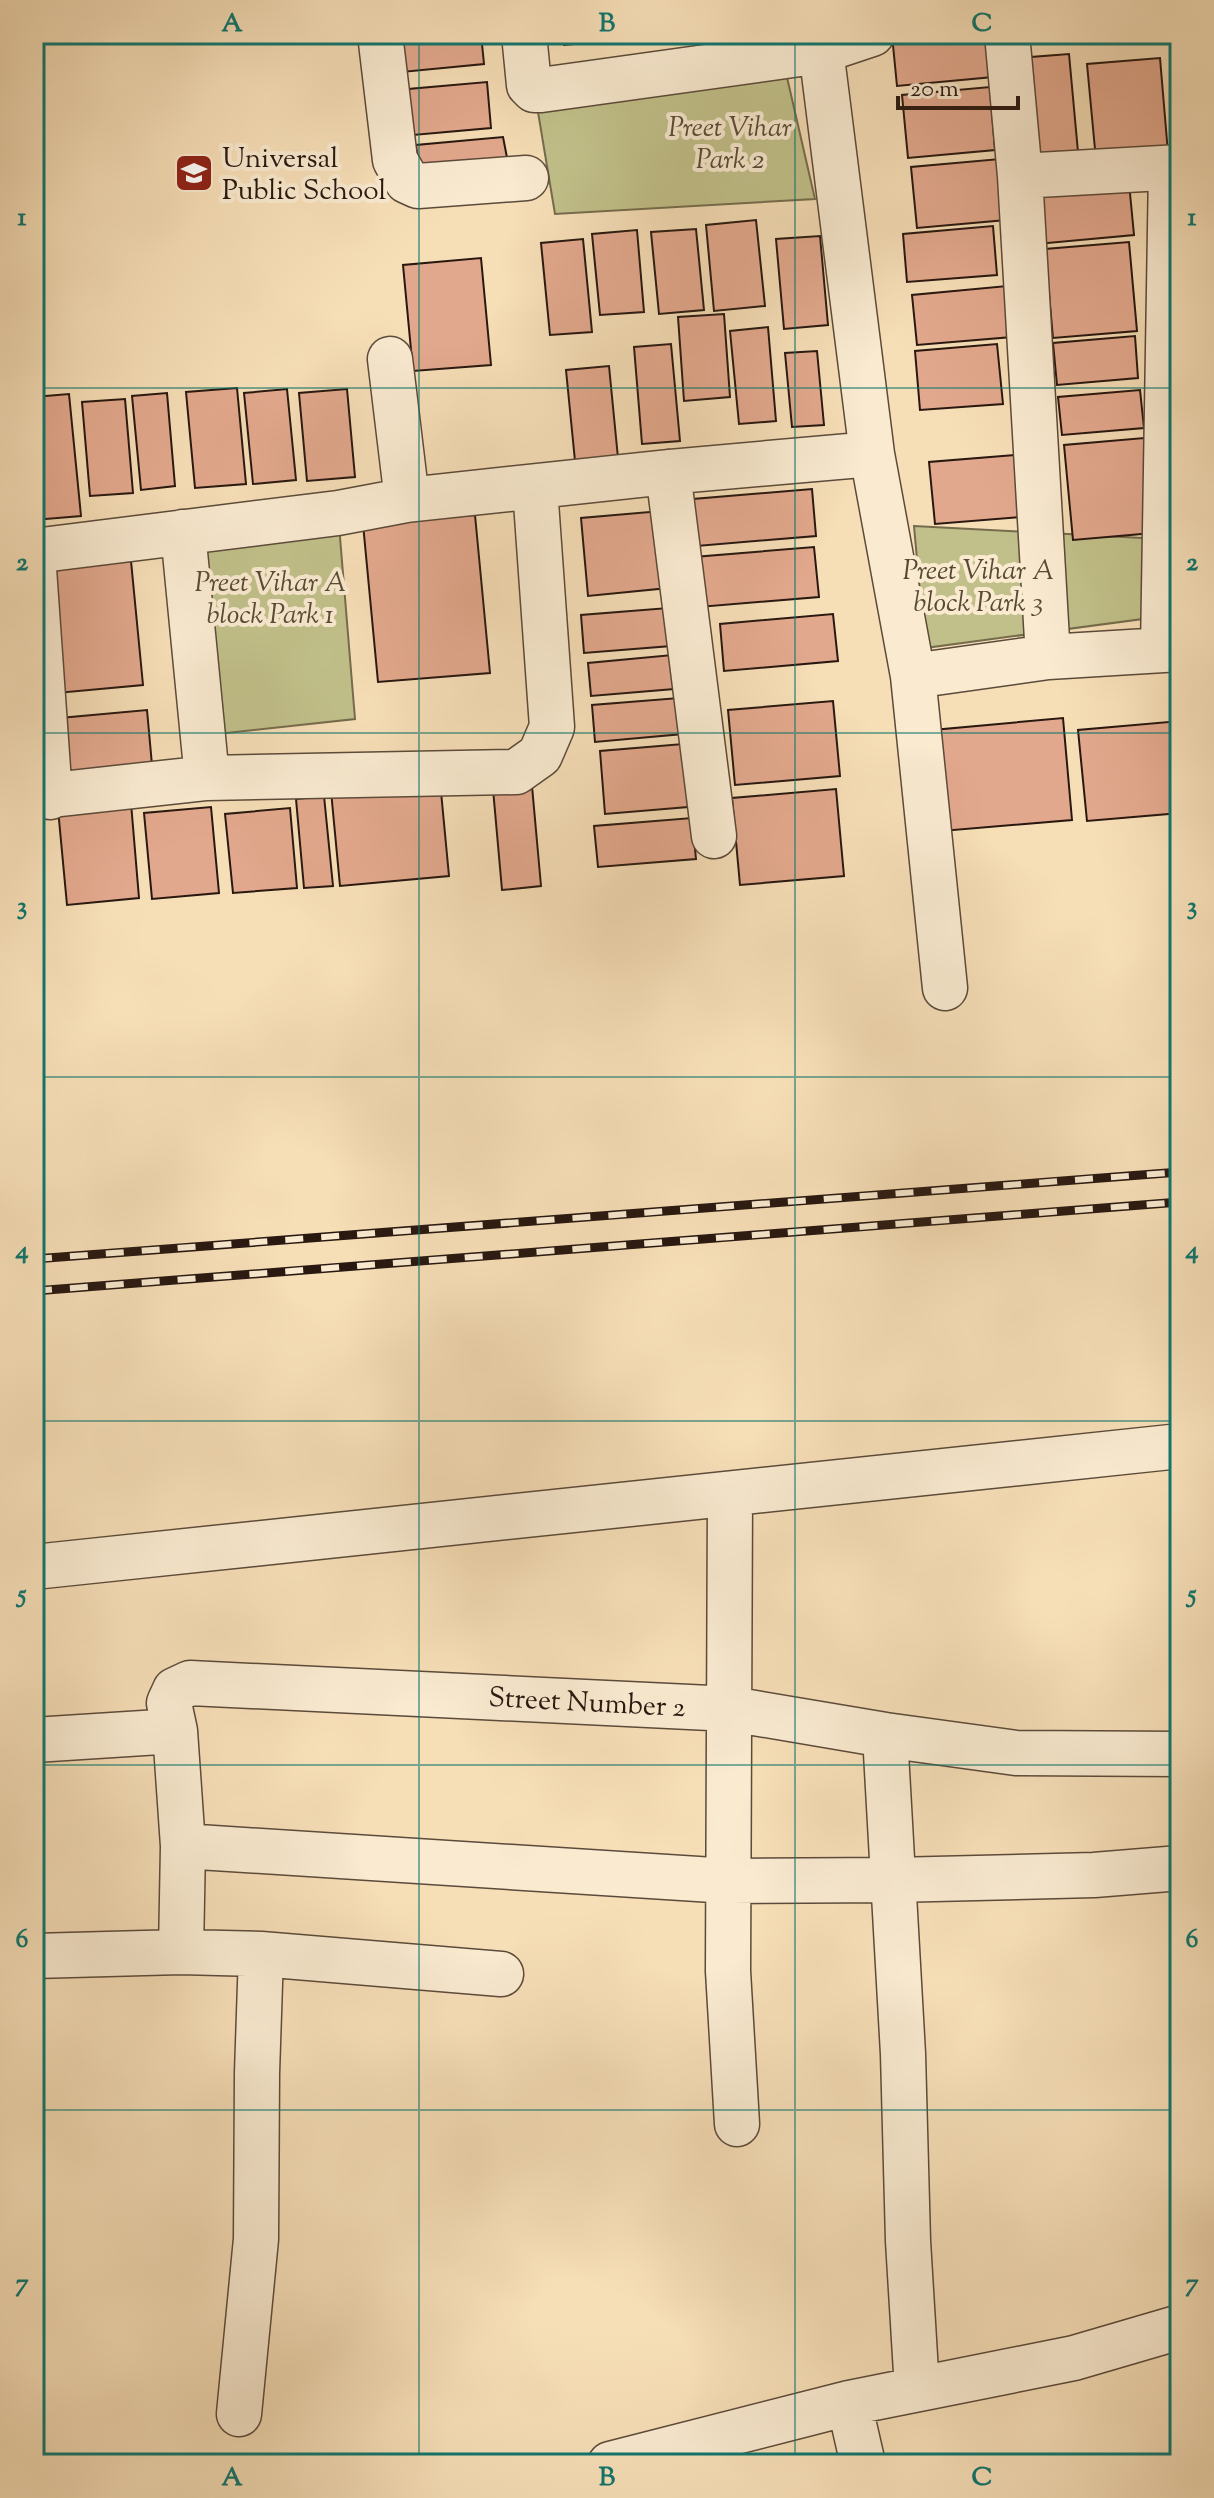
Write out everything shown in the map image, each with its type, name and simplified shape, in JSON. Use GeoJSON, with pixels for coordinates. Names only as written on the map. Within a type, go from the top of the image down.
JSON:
{"type":"FeatureCollection","features":[{"type":"Feature","properties":{"kind":"street"},"geometry":{"type":"LineString","coordinates":[[380,34],[395,160],[407,181],[418,186],[526,178]]}},
{"type":"Feature","properties":{"kind":"street"},"geometry":{"type":"LineString","coordinates":[[524,34],[529,85],[534,90],[872,34]]}},
{"type":"Feature","properties":{"kind":"street"},"geometry":{"type":"LineString","coordinates":[[1007,34],[1020,176],[1048,657]]}},
{"type":"Feature","properties":{"kind":"street"},"geometry":{"type":"LineString","coordinates":[[820,43],[872,454],[913,676],[945,988]]}},
{"type":"Feature","properties":{"kind":"street"},"geometry":{"type":"LineString","coordinates":[[913,676],[1048,657],[1171,650],[1176,168],[1020,176]]}},
{"type":"Feature","properties":{"kind":"street"},"geometry":{"type":"LineString","coordinates":[[390,359],[407,500]]}},
{"type":"Feature","properties":{"kind":"street"},"geometry":{"type":"LineString","coordinates":[[34,551],[338,513],[407,500],[872,454]]}},
{"type":"Feature","properties":{"kind":"street"},"geometry":{"type":"LineString","coordinates":[[668,472],[714,836]]}},
{"type":"Feature","properties":{"kind":"street"},"geometry":{"type":"LineString","coordinates":[[34,569],[42,797],[207,778],[516,772],[540,755],[552,727],[535,488]]}},
{"type":"Feature","properties":{"kind":"street"},"geometry":{"type":"LineString","coordinates":[[183,532],[207,778]]}},
{"type":"Feature","properties":{"kind":"street"},"geometry":{"type":"LineString","coordinates":[[34,1567],[1180,1446]]}},
{"type":"Feature","properties":{"kind":"street"},"geometry":{"type":"LineString","coordinates":[[730,1494],[728,1971],[737,2124]]}},
{"type":"Feature","properties":{"kind":"street","name":"Street Number 2"},"geometry":{"type":"LineString","coordinates":[[175,1731],[169,1703],[175,1690],[190,1683],[731,1709],[1016,1753],[1180,1754]]}},
{"type":"Feature","properties":{"kind":"street"},"geometry":{"type":"LineString","coordinates":[[34,1740],[175,1731],[183,1846],[181,1952]]}},
{"type":"Feature","properties":{"kind":"street"},"geometry":{"type":"LineString","coordinates":[[885,1735],[917,2389]]}},
{"type":"Feature","properties":{"kind":"street"},"geometry":{"type":"LineString","coordinates":[[183,1846],[729,1881],[1094,1875],[1180,1868]]}},
{"type":"Feature","properties":{"kind":"street"},"geometry":{"type":"LineString","coordinates":[[34,1956],[181,1952],[261,1954],[501,1974]]}},
{"type":"Feature","properties":{"kind":"street"},"geometry":{"type":"LineString","coordinates":[[239,2414],[256,2239],[261,1954]]}},
{"type":"Feature","properties":{"kind":"street"},"geometry":{"type":"LineString","coordinates":[[610,2464],[849,2403],[1074,2358],[1180,2327]]}},
{"type":"Feature","properties":{"kind":"street"},"geometry":{"type":"LineString","coordinates":[[849,2403],[863,2464]]}},
{"type":"Feature","properties":{"kind":"green space","name":"Preet Vihar Park 2"},"geometry":{"type":"Polygon","coordinates":[[[786,73],[815,199],[555,214],[537,106],[786,73]]]}},
{"type":"Feature","properties":{"kind":"green space","name":"Preet Vihar A block Park 1"},"geometry":{"type":"Polygon","coordinates":[[[338,513],[355,719],[209,735],[189,531],[338,513]]]}},
{"type":"Feature","properties":{"kind":"green space","name":"Preet Vihar A block Park 3"},"geometry":{"type":"Polygon","coordinates":[[[914,526],[1180,540],[1180,614],[925,648],[914,526]]]}},
{"type":"Feature","properties":{"kind":"building"},"geometry":{"type":"Polygon","coordinates":[[[398,34],[481,34],[484,64],[402,72],[398,34]]]}},
{"type":"Feature","properties":{"kind":"building"},"geometry":{"type":"Polygon","coordinates":[[[563,34],[650,34],[650,37],[564,45],[563,34]]]}},
{"type":"Feature","properties":{"kind":"building"},"geometry":{"type":"Polygon","coordinates":[[[700,34],[782,34],[783,49],[702,56],[700,34]]]}},
{"type":"Feature","properties":{"kind":"building"},"geometry":{"type":"Polygon","coordinates":[[[989,34],[993,77],[897,86],[892,35],[989,34]]]}},
{"type":"Feature","properties":{"kind":"building"},"geometry":{"type":"Polygon","coordinates":[[[1180,53],[1180,152],[1179,152],[1170,54],[1180,53]]]}},
{"type":"Feature","properties":{"kind":"building"},"geometry":{"type":"Polygon","coordinates":[[[1069,54],[1078,152],[1040,155],[1031,57],[1069,54]]]}},
{"type":"Feature","properties":{"kind":"building"},"geometry":{"type":"Polygon","coordinates":[[[1160,58],[1168,153],[1096,160],[1087,64],[1160,58]]]}},
{"type":"Feature","properties":{"kind":"building"},"geometry":{"type":"Polygon","coordinates":[[[487,82],[491,128],[402,136],[397,90],[487,82]]]}},
{"type":"Feature","properties":{"kind":"building"},"geometry":{"type":"Polygon","coordinates":[[[990,87],[995,150],[908,158],[902,95],[990,87]]]}},
{"type":"Feature","properties":{"kind":"building"},"geometry":{"type":"Polygon","coordinates":[[[503,137],[510,173],[419,176],[416,145],[503,137]]]}},
{"type":"Feature","properties":{"kind":"building"},"geometry":{"type":"Polygon","coordinates":[[[1000,159],[1006,220],[917,228],[911,167],[1000,159]]]}},
{"type":"Feature","properties":{"kind":"building"},"geometry":{"type":"Polygon","coordinates":[[[1129,183],[1134,235],[1037,244],[1032,191],[1129,183]]]}},
{"type":"Feature","properties":{"kind":"building"},"geometry":{"type":"Polygon","coordinates":[[[756,220],[765,306],[714,311],[706,225],[756,220]]]}},
{"type":"Feature","properties":{"kind":"building"},"geometry":{"type":"Polygon","coordinates":[[[993,226],[997,275],[907,282],[903,234],[993,226]]]}},
{"type":"Feature","properties":{"kind":"building"},"geometry":{"type":"Polygon","coordinates":[[[696,229],[704,310],[659,314],[651,232],[696,229]]]}},
{"type":"Feature","properties":{"kind":"building"},"geometry":{"type":"Polygon","coordinates":[[[637,230],[644,312],[600,315],[592,234],[637,230]]]}},
{"type":"Feature","properties":{"kind":"building"},"geometry":{"type":"Polygon","coordinates":[[[820,236],[828,325],[784,329],[776,239],[820,236]]]}},
{"type":"Feature","properties":{"kind":"building"},"geometry":{"type":"Polygon","coordinates":[[[583,239],[592,332],[550,335],[541,243],[583,239]]]}},
{"type":"Feature","properties":{"kind":"building"},"geometry":{"type":"Polygon","coordinates":[[[1129,242],[1137,331],[1053,338],[1045,249],[1129,242]]]}},
{"type":"Feature","properties":{"kind":"building"},"geometry":{"type":"Polygon","coordinates":[[[481,258],[491,365],[413,371],[403,265],[481,258]]]}},
{"type":"Feature","properties":{"kind":"building"},"geometry":{"type":"Polygon","coordinates":[[[1007,286],[1012,337],[917,345],[912,295],[1007,286]]]}},
{"type":"Feature","properties":{"kind":"building"},"geometry":{"type":"Polygon","coordinates":[[[724,314],[730,397],[684,401],[678,317],[724,314]]]}},
{"type":"Feature","properties":{"kind":"building"},"geometry":{"type":"Polygon","coordinates":[[[768,327],[776,421],[739,424],[730,331],[768,327]]]}},
{"type":"Feature","properties":{"kind":"building"},"geometry":{"type":"Polygon","coordinates":[[[1135,336],[1138,378],[1057,385],[1053,343],[1135,336]]]}},
{"type":"Feature","properties":{"kind":"building"},"geometry":{"type":"Polygon","coordinates":[[[671,344],[680,441],[642,444],[634,347],[671,344]]]}},
{"type":"Feature","properties":{"kind":"building"},"geometry":{"type":"Polygon","coordinates":[[[997,344],[1003,404],[920,410],[915,351],[997,344]]]}},
{"type":"Feature","properties":{"kind":"building"},"geometry":{"type":"Polygon","coordinates":[[[817,351],[824,425],[792,427],[785,353],[817,351]]]}},
{"type":"Feature","properties":{"kind":"building"},"geometry":{"type":"Polygon","coordinates":[[[609,366],[618,458],[575,461],[566,370],[609,366]]]}},
{"type":"Feature","properties":{"kind":"building"},"geometry":{"type":"Polygon","coordinates":[[[237,388],[246,484],[195,488],[186,392],[237,388]]]}},
{"type":"Feature","properties":{"kind":"building"},"geometry":{"type":"Polygon","coordinates":[[[287,389],[296,480],[253,484],[244,393],[287,389]]]}},
{"type":"Feature","properties":{"kind":"building"},"geometry":{"type":"Polygon","coordinates":[[[347,389],[355,477],[307,481],[299,393],[347,389]]]}},
{"type":"Feature","properties":{"kind":"building"},"geometry":{"type":"Polygon","coordinates":[[[1140,390],[1144,428],[1062,435],[1058,397],[1140,390]]]}},
{"type":"Feature","properties":{"kind":"building"},"geometry":{"type":"Polygon","coordinates":[[[167,393],[175,486],[141,490],[132,396],[167,393]]]}},
{"type":"Feature","properties":{"kind":"building"},"geometry":{"type":"Polygon","coordinates":[[[69,394],[81,516],[34,520],[34,397],[69,394]]]}},
{"type":"Feature","properties":{"kind":"building"},"geometry":{"type":"Polygon","coordinates":[[[125,399],[133,493],[90,496],[82,402],[125,399]]]}},
{"type":"Feature","properties":{"kind":"building"},"geometry":{"type":"Polygon","coordinates":[[[1144,438],[1153,533],[1073,540],[1064,445],[1144,438]]]}},
{"type":"Feature","properties":{"kind":"building"},"geometry":{"type":"Polygon","coordinates":[[[1027,454],[1033,516],[935,524],[929,462],[1027,454]]]}},
{"type":"Feature","properties":{"kind":"building"},"geometry":{"type":"Polygon","coordinates":[[[812,489],[816,536],[697,546],[693,499],[812,489]]]}},
{"type":"Feature","properties":{"kind":"building"},"geometry":{"type":"Polygon","coordinates":[[[661,511],[668,588],[588,596],[581,518],[661,511]]]}},
{"type":"Feature","properties":{"kind":"building"},"geometry":{"type":"Polygon","coordinates":[[[475,515],[490,673],[378,682],[363,524],[475,515]]]}},
{"type":"Feature","properties":{"kind":"building"},"geometry":{"type":"Polygon","coordinates":[[[814,547],[819,597],[699,607],[694,557],[814,547]]]}},
{"type":"Feature","properties":{"kind":"building"},"geometry":{"type":"Polygon","coordinates":[[[131,561],[143,685],[57,693],[45,568],[131,561]]]}},
{"type":"Feature","properties":{"kind":"building"},"geometry":{"type":"Polygon","coordinates":[[[668,608],[671,646],[584,653],[581,615],[668,608]]]}},
{"type":"Feature","properties":{"kind":"building"},"geometry":{"type":"Polygon","coordinates":[[[833,614],[838,661],[724,671],[720,624],[833,614]]]}},
{"type":"Feature","properties":{"kind":"building"},"geometry":{"type":"Polygon","coordinates":[[[683,654],[686,688],[591,696],[588,663],[683,654]]]}},
{"type":"Feature","properties":{"kind":"building"},"geometry":{"type":"Polygon","coordinates":[[[679,698],[683,734],[595,742],[592,705],[679,698]]]}},
{"type":"Feature","properties":{"kind":"building"},"geometry":{"type":"Polygon","coordinates":[[[833,701],[840,776],[735,785],[728,710],[833,701]]]}},
{"type":"Feature","properties":{"kind":"building"},"geometry":{"type":"Polygon","coordinates":[[[147,710],[152,765],[65,773],[60,718],[147,710]]]}},
{"type":"Feature","properties":{"kind":"building"},"geometry":{"type":"Polygon","coordinates":[[[1063,718],[1072,820],[942,831],[933,730],[1063,718]]]}},
{"type":"Feature","properties":{"kind":"building"},"geometry":{"type":"Polygon","coordinates":[[[1180,721],[1180,813],[1087,821],[1078,730],[1180,721]]]}},
{"type":"Feature","properties":{"kind":"building"},"geometry":{"type":"Polygon","coordinates":[[[695,743],[700,806],[605,814],[600,751],[695,743]]]}},
{"type":"Feature","properties":{"kind":"building"},"geometry":{"type":"Polygon","coordinates":[[[440,781],[449,876],[340,886],[331,791],[440,781]]]}},
{"type":"Feature","properties":{"kind":"building"},"geometry":{"type":"Polygon","coordinates":[[[532,786],[541,886],[502,890],[493,789],[532,786]]]}},
{"type":"Feature","properties":{"kind":"building"},"geometry":{"type":"Polygon","coordinates":[[[836,789],[844,876],[740,885],[732,798],[836,789]]]}},
{"type":"Feature","properties":{"kind":"building"},"geometry":{"type":"Polygon","coordinates":[[[324,796],[333,886],[304,888],[296,799],[324,796]]]}},
{"type":"Feature","properties":{"kind":"building"},"geometry":{"type":"Polygon","coordinates":[[[131,803],[139,898],[67,905],[58,809],[131,803]]]}},
{"type":"Feature","properties":{"kind":"building"},"geometry":{"type":"Polygon","coordinates":[[[211,807],[219,893],[152,899],[144,813],[211,807]]]}},
{"type":"Feature","properties":{"kind":"building"},"geometry":{"type":"Polygon","coordinates":[[[290,808],[297,888],[233,893],[225,814],[290,808]]]}},
{"type":"Feature","properties":{"kind":"building"},"geometry":{"type":"Polygon","coordinates":[[[692,818],[696,859],[598,867],[594,826],[692,818]]]}},
{"type":"Feature","properties":{"kind":"railway"},"geometry":{"type":"LineString","coordinates":[[34,1259],[1180,1172]]}},
{"type":"Feature","properties":{"kind":"railway"},"geometry":{"type":"LineString","coordinates":[[34,1291],[1180,1202]]}},
{"type":"Feature","properties":{"kind":"place","name":"Universal Public School"},"geometry":{"type":"Point","coordinates":[194,173]}}]}
